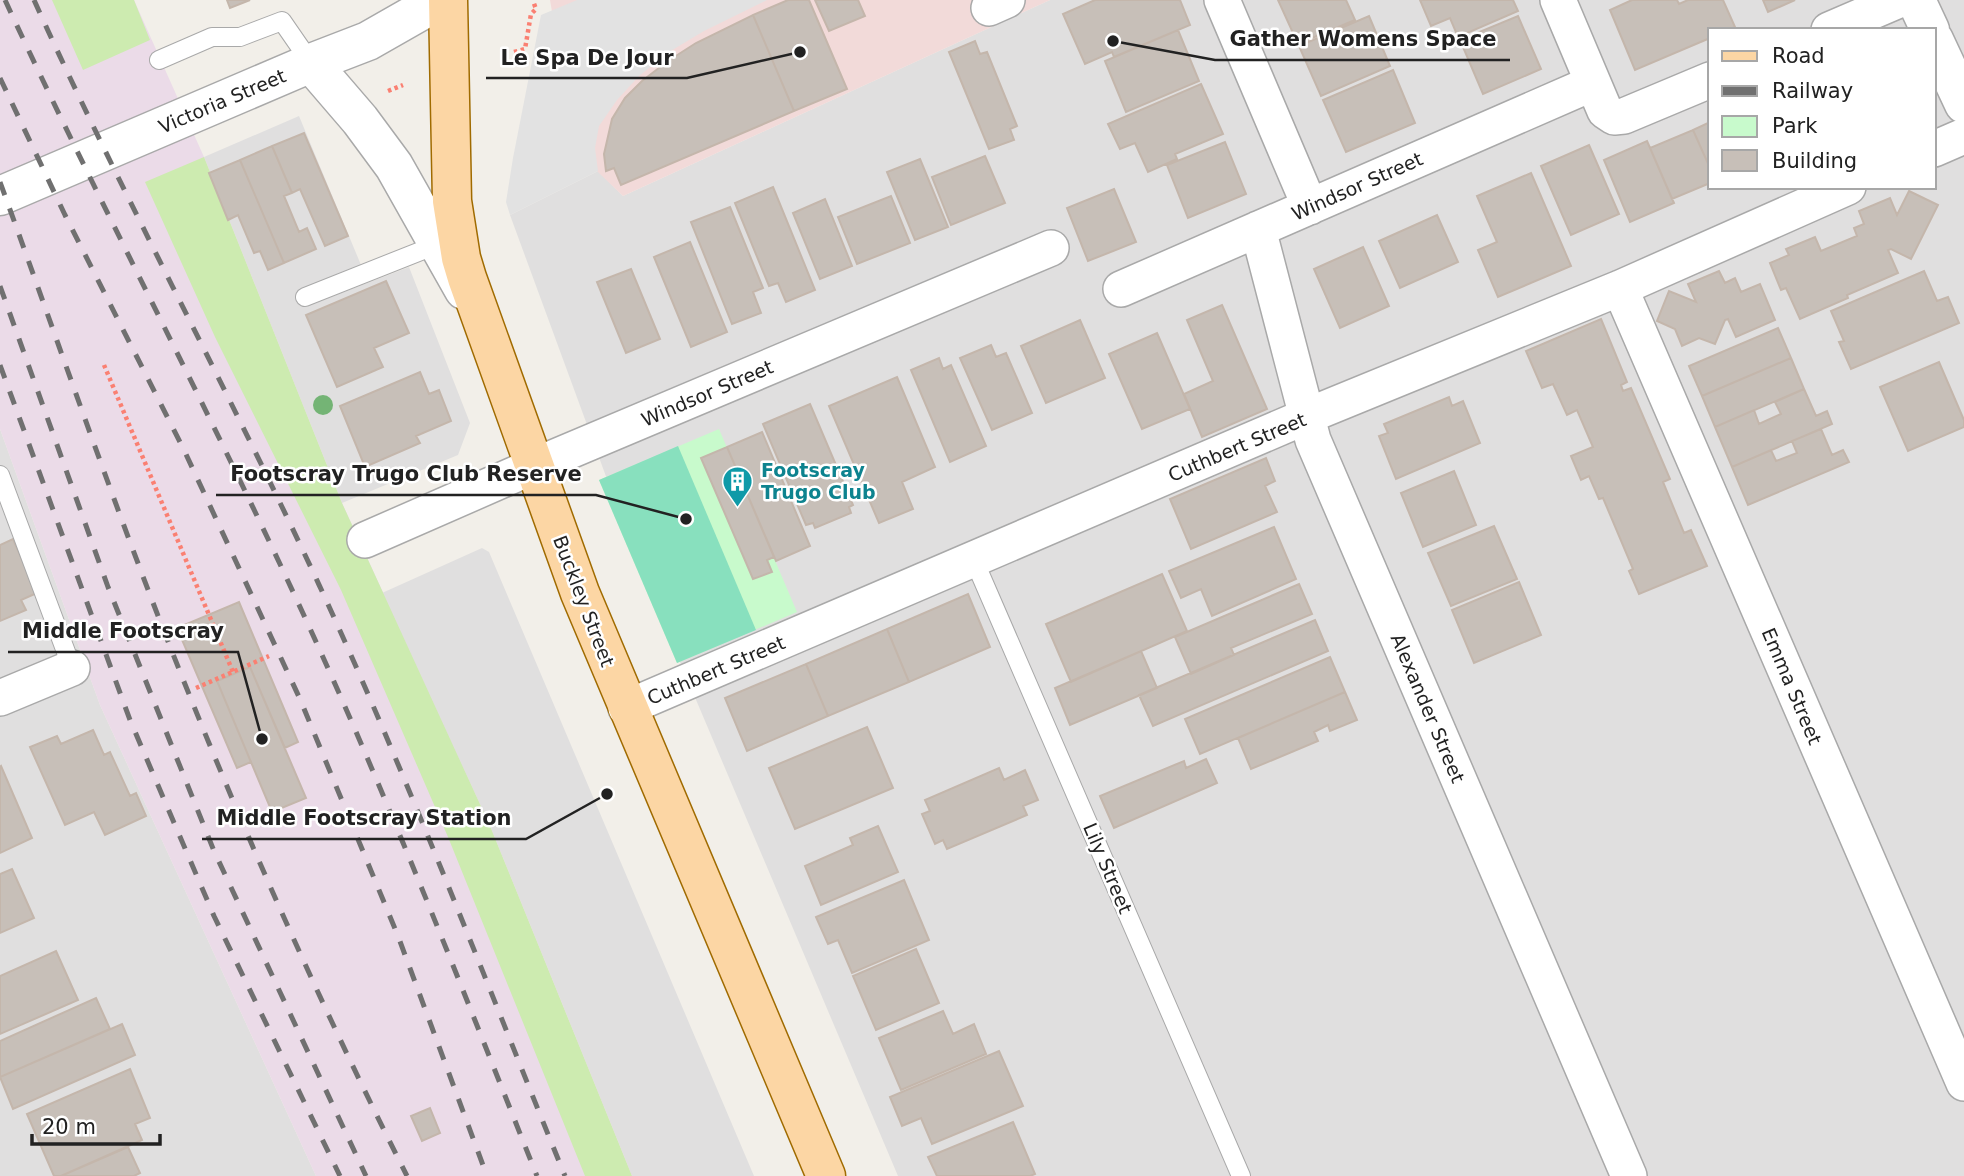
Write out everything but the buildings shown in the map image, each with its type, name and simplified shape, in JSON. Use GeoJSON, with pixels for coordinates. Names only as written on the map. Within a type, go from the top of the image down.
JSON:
{"type":"FeatureCollection","features":[{"type":"Feature","properties":{"kind":"main road","name":"Buckley Street"},"geometry":{"type":"LineString","coordinates":[[448,0],[448,240],[461,258],[580,593],[626,708],[826,1176]]}},
{"type":"Feature","properties":{"kind":"street","name":"Victoria Street"},"geometry":{"type":"LineString","coordinates":[[0,196],[378,36],[440,0]]}},
{"type":"Feature","properties":{"kind":"street"},"geometry":{"type":"LineString","coordinates":[[1222,0],[1310,207]]}},
{"type":"Feature","properties":{"kind":"street"},"geometry":{"type":"LineString","coordinates":[[1558,0],[1605,111],[1614,117],[1624,116],[1708,81]]}},
{"type":"Feature","properties":{"kind":"street"},"geometry":{"type":"LineString","coordinates":[[1834,28],[1899,0]]}},
{"type":"Feature","properties":{"kind":"street"},"geometry":{"type":"LineString","coordinates":[[1916,0],[1929,28]]}},
{"type":"Feature","properties":{"kind":"street"},"geometry":{"type":"LineString","coordinates":[[1936,44],[1964,104]]}},
{"type":"Feature","properties":{"kind":"street"},"geometry":{"type":"LineString","coordinates":[[311,63],[360,120],[448,240]]}},
{"type":"Feature","properties":{"kind":"street","name":"Windsor Street"},"geometry":{"type":"LineString","coordinates":[[1121,289],[1593,83]]}},
{"type":"Feature","properties":{"kind":"street"},"geometry":{"type":"LineString","coordinates":[[1936,148],[1964,136]]}},
{"type":"Feature","properties":{"kind":"street","name":"Cuthbert Street"},"geometry":{"type":"LineString","coordinates":[[626,708],[1307,416],[1620,288],[1843,189]]}},
{"type":"Feature","properties":{"kind":"street","name":"Alexander Street"},"geometry":{"type":"LineString","coordinates":[[1258,229],[1313,440],[1629,1176]]}},
{"type":"Feature","properties":{"kind":"street","name":"Windsor Street"},"geometry":{"type":"LineString","coordinates":[[365,540],[1051,248]]}},
{"type":"Feature","properties":{"kind":"street","name":"Emma Street"},"geometry":{"type":"LineString","coordinates":[[1620,288],[1964,1083]]}},
{"type":"Feature","properties":{"kind":"street"},"geometry":{"type":"LineString","coordinates":[[0,698],[72,667]]}},
{"type":"Feature","properties":{"kind":"lane"},"geometry":{"type":"LineString","coordinates":[[159,60],[212,37],[240,37],[282,22],[311,63]]}},
{"type":"Feature","properties":{"kind":"lane"},"geometry":{"type":"LineString","coordinates":[[305,297],[448,240]]}},
{"type":"Feature","properties":{"kind":"lane"},"geometry":{"type":"LineString","coordinates":[[0,475],[72,667]]}},
{"type":"Feature","properties":{"kind":"lane","name":"Lily Street"},"geometry":{"type":"LineString","coordinates":[[974,560],[1241,1176]]}},
{"type":"Feature","properties":{"kind":"path"},"geometry":{"type":"LineString","coordinates":[[514,52],[525,49],[531,15],[536,9],[533,1]]}},
{"type":"Feature","properties":{"kind":"path"},"geometry":{"type":"LineString","coordinates":[[104,365],[233,672]]}},
{"type":"Feature","properties":{"kind":"path"},"geometry":{"type":"LineString","coordinates":[[196,688],[269,656]]}},
{"type":"Feature","properties":{"kind":"shaded area"},"geometry":{"type":"Polygon","coordinates":[[[0,0],[134,0],[204,157],[342,503],[490,826],[632,1176],[316,1176],[100,705],[0,429],[0,0]]]}},
{"type":"Feature","properties":{"kind":"shaded area"},"geometry":{"type":"Polygon","coordinates":[[[550,0],[1050,0],[623,196],[576,151],[550,0]]]}},
{"type":"Feature","properties":{"kind":"shaded area"},"geometry":{"type":"Polygon","coordinates":[[[577,0],[767,0],[704,31],[669,52],[639,76],[617,100],[599,126],[595,148],[598,171],[510,215],[506,202],[541,15],[577,0]]]}},
{"type":"Feature","properties":{"kind":"shaded area"},"geometry":{"type":"Polygon","coordinates":[[[1050,0],[1964,0],[1964,1176],[898,1176],[680,662],[611,490],[510,215],[598,171],[623,196],[1050,0]]]}},
{"type":"Feature","properties":{"kind":"shaded area"},"geometry":{"type":"Polygon","coordinates":[[[299,116],[361,265],[298,291],[305,307],[409,267],[470,423],[458,455],[342,503],[204,157],[299,116]]]}},
{"type":"Feature","properties":{"kind":"shaded area"},"geometry":{"type":"Polygon","coordinates":[[[0,429],[100,705],[316,1176],[0,1176],[0,429]]]}},
{"type":"Feature","properties":{"kind":"shaded area"},"geometry":{"type":"Polygon","coordinates":[[[482,548],[489,552],[754,1176],[632,1176],[490,826],[382,593],[482,548]]]}},
{"type":"Feature","properties":{"kind":"green space"},"geometry":{"type":"Polygon","coordinates":[[[52,0],[134,0],[150,40],[83,70],[52,0]]]}},
{"type":"Feature","properties":{"kind":"green space"},"geometry":{"type":"Polygon","coordinates":[[[204,157],[342,503],[490,826],[632,1176],[585,1176],[448,837],[341,590],[215,337],[145,182],[204,157]]]}},
{"type":"Feature","properties":{"kind":"green space"},"geometry":{"type":"Polygon","coordinates":[[[719,429],[797,612],[677,663],[599,480],[719,429]]]}},
{"type":"Feature","properties":{"kind":"green space"},"geometry":{"type":"Polygon","coordinates":[[[678,446],[756,630],[677,663],[599,480],[678,446]]]}},
{"type":"Feature","properties":{"kind":"railway"},"geometry":{"type":"LineString","coordinates":[[5,0],[296,597],[413,867],[537,1176]]}},
{"type":"Feature","properties":{"kind":"railway"},"geometry":{"type":"LineString","coordinates":[[34,0],[104,148],[250,441],[354,662],[565,1176]]}},
{"type":"Feature","properties":{"kind":"railway"},"geometry":{"type":"LineString","coordinates":[[0,78],[65,215],[184,450],[300,699],[398,936],[487,1176]]}},
{"type":"Feature","properties":{"kind":"railway"},"geometry":{"type":"LineString","coordinates":[[0,182],[125,529],[196,711],[252,846],[312,979],[407,1176]]}},
{"type":"Feature","properties":{"kind":"railway"},"geometry":{"type":"LineString","coordinates":[[0,286],[108,587],[214,851],[366,1176]]}},
{"type":"Feature","properties":{"kind":"railway"},"geometry":{"type":"LineString","coordinates":[[0,365],[130,720],[214,916],[340,1176]]}},
{"type":"Feature","properties":{"kind":"place","name":"Gather Womens Space"},"geometry":{"type":"Point","coordinates":[1113,41]}},
{"type":"Feature","properties":{"kind":"place","name":"Le Spa De Jour"},"geometry":{"type":"Point","coordinates":[800,52]}},
{"type":"Feature","properties":{"kind":"place","name":"Footscray Trugo Club"},"geometry":{"type":"Point","coordinates":[738,508]}},
{"type":"Feature","properties":{"kind":"place","name":"Footscray Trugo Club Reserve"},"geometry":{"type":"Point","coordinates":[686,519]}},
{"type":"Feature","properties":{"kind":"place","name":"Middle Footscray"},"geometry":{"type":"Point","coordinates":[262,739]}},
{"type":"Feature","properties":{"kind":"place","name":"Middle Footscray Station"},"geometry":{"type":"Point","coordinates":[607,794]}}]}
